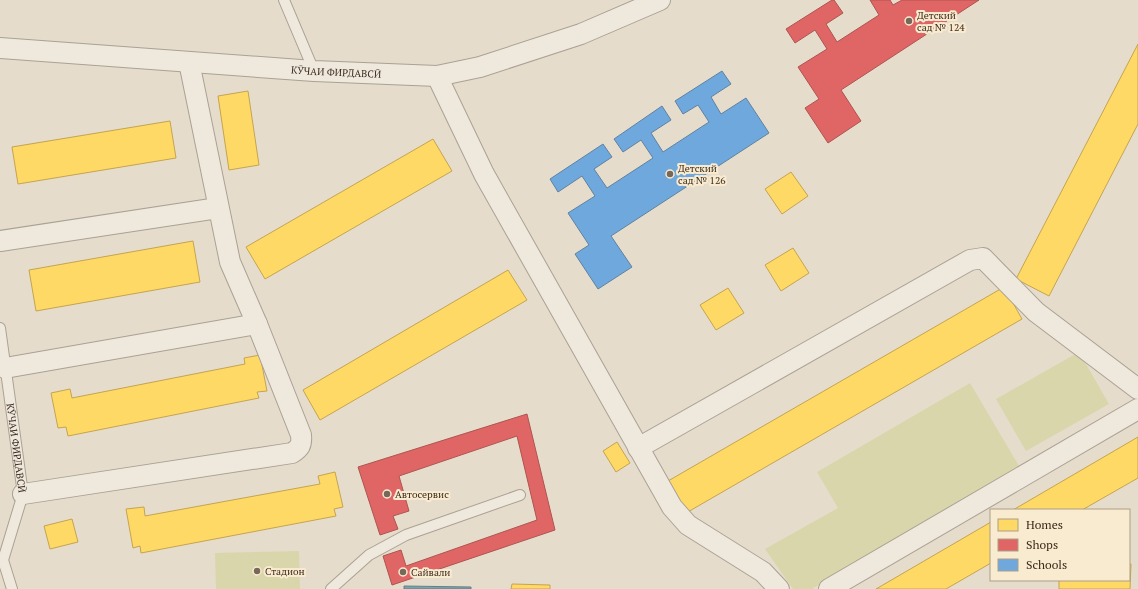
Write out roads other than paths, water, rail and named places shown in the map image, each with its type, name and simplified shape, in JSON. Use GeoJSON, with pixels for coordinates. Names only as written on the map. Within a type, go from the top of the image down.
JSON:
{"type":"FeatureCollection","features":[{"type":"Feature","properties":{"kind":"street","name":"КӮЧАИ ФИРДАВСӢ"},"geometry":{"type":"LineString","coordinates":[[0,48],[189,62],[437,76],[480,67],[581,34],[660,0]]}},
{"type":"Feature","properties":{"kind":"street"},"geometry":{"type":"LineString","coordinates":[[23,494],[292,453],[299,448],[302,443],[301,435],[257,324],[230,262],[189,62]]}},
{"type":"Feature","properties":{"kind":"street"},"geometry":{"type":"LineString","coordinates":[[437,76],[484,174],[672,507],[688,525],[763,572],[779,589]]}},
{"type":"Feature","properties":{"kind":"street"},"geometry":{"type":"LineString","coordinates":[[0,241],[218,208]]}},
{"type":"Feature","properties":{"kind":"street"},"geometry":{"type":"LineString","coordinates":[[638,448],[970,260],[983,258],[1036,312],[1138,389]]}},
{"type":"Feature","properties":{"kind":"street"},"geometry":{"type":"LineString","coordinates":[[6,368],[257,324]]}},
{"type":"Feature","properties":{"kind":"street"},"geometry":{"type":"LineString","coordinates":[[829,589],[1138,409]]}},
{"type":"Feature","properties":{"kind":"lane"},"geometry":{"type":"LineString","coordinates":[[284,0],[314,70]]}},
{"type":"Feature","properties":{"kind":"lane","name":"КӮЧАИ ФИРДАВСӢ"},"geometry":{"type":"LineString","coordinates":[[0,328],[23,494],[1,558],[12,589]]}},
{"type":"Feature","properties":{"kind":"lane"},"geometry":{"type":"LineString","coordinates":[[331,589],[369,555],[406,535],[520,495]]}},
{"type":"Feature","properties":{"kind":"place","name":"Детский сад № 124"},"geometry":{"type":"Point","coordinates":[909,21]}},
{"type":"Feature","properties":{"kind":"place","name":"Детский сад № 126"},"geometry":{"type":"Point","coordinates":[670,174]}},
{"type":"Feature","properties":{"kind":"place","name":"Автосервис"},"geometry":{"type":"Point","coordinates":[387,494]}},
{"type":"Feature","properties":{"kind":"place","name":"Стадион"},"geometry":{"type":"Point","coordinates":[257,571]}},
{"type":"Feature","properties":{"kind":"place","name":"Сайвали"},"geometry":{"type":"Point","coordinates":[403,572]}}]}
